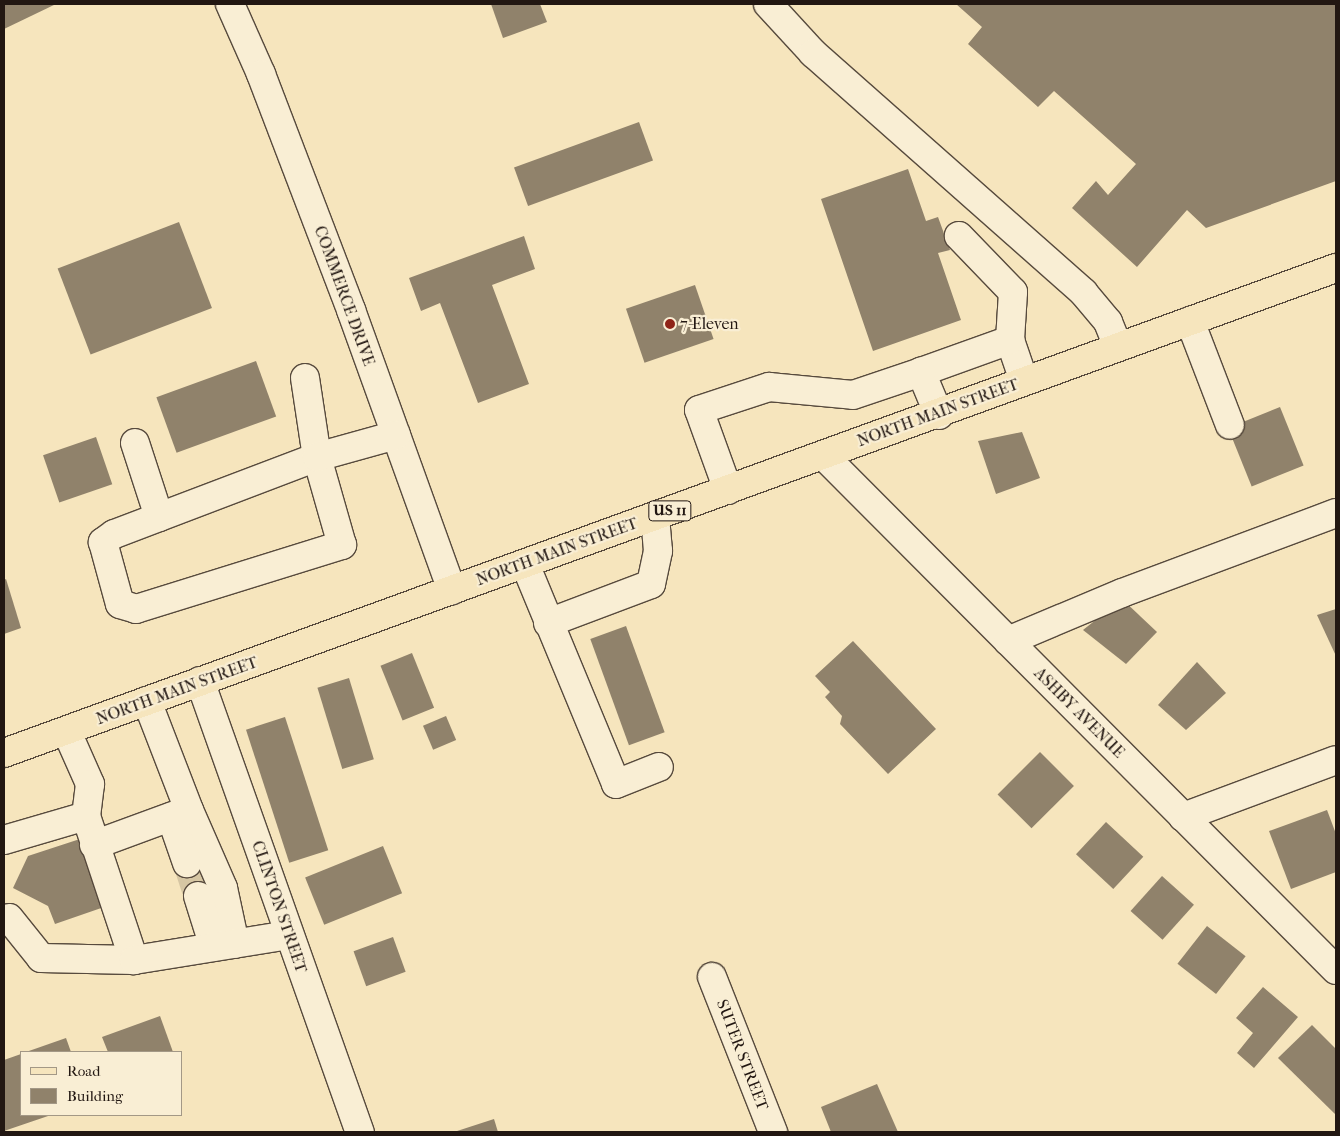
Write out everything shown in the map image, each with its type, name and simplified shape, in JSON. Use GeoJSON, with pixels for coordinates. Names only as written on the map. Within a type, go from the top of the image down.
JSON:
{"type":"FeatureCollection","features":[{"type":"Feature","properties":{"kind":"main road","name":"NORTH MAIN STREET"},"geometry":{"type":"LineString","coordinates":[[4,753],[67,732],[147,701],[823,455],[939,415],[1118,347],[1336,268]]}},
{"type":"Feature","properties":{"kind":"street","name":"COMMERCE DRIVE"},"geometry":{"type":"LineString","coordinates":[[230,4],[261,74],[452,590]]}},
{"type":"Feature","properties":{"kind":"street"},"geometry":{"type":"LineString","coordinates":[[768,4],[813,52],[1095,303],[1108,322],[1118,347]]}},
{"type":"Feature","properties":{"kind":"street"},"geometry":{"type":"LineString","coordinates":[[960,236],[1013,292],[1010,340],[1024,382]]}},
{"type":"Feature","properties":{"kind":"street"},"geometry":{"type":"LineString","coordinates":[[1190,321],[1230,425]]}},
{"type":"Feature","properties":{"kind":"street"},"geometry":{"type":"LineString","coordinates":[[728,490],[699,410],[769,387],[852,395],[1010,340]]}},
{"type":"Feature","properties":{"kind":"street"},"geometry":{"type":"LineString","coordinates":[[921,372],[939,415]]}},
{"type":"Feature","properties":{"kind":"street"},"geometry":{"type":"LineString","coordinates":[[306,378],[317,457],[342,545],[145,607],[136,609],[120,604],[103,542],[114,534],[317,457],[396,435]]}},
{"type":"Feature","properties":{"kind":"street"},"geometry":{"type":"LineString","coordinates":[[134,443],[159,517]]}},
{"type":"Feature","properties":{"kind":"street","name":"ASHBY AVENUE"},"geometry":{"type":"LineString","coordinates":[[823,455],[1336,970]]}},
{"type":"Feature","properties":{"kind":"street"},"geometry":{"type":"LineString","coordinates":[[1008,641],[1122,593],[1336,513]]}},
{"type":"Feature","properties":{"kind":"street"},"geometry":{"type":"LineString","coordinates":[[548,622],[651,584],[658,551],[655,516]]}},
{"type":"Feature","properties":{"kind":"street"},"geometry":{"type":"LineString","coordinates":[[526,564],[548,622],[616,784],[659,767]]}},
{"type":"Feature","properties":{"kind":"street","name":"CLINTON STREET"},"geometry":{"type":"LineString","coordinates":[[200,682],[288,935],[360,1132]]}},
{"type":"Feature","properties":{"kind":"street"},"geometry":{"type":"LineString","coordinates":[[147,701],[180,814],[187,863]]}},
{"type":"Feature","properties":{"kind":"street"},"geometry":{"type":"LineString","coordinates":[[67,732],[90,784],[86,816],[94,845],[134,960]]}},
{"type":"Feature","properties":{"kind":"street"},"geometry":{"type":"LineString","coordinates":[[1183,817],[1336,760]]}},
{"type":"Feature","properties":{"kind":"street"},"geometry":{"type":"LineString","coordinates":[[94,845],[180,814]]}},
{"type":"Feature","properties":{"kind":"street"},"geometry":{"type":"LineString","coordinates":[[180,814],[223,888],[225,945]]}},
{"type":"Feature","properties":{"kind":"street"},"geometry":{"type":"LineString","coordinates":[[4,840],[86,816]]}},
{"type":"Feature","properties":{"kind":"street"},"geometry":{"type":"LineString","coordinates":[[198,896],[225,945]]}},
{"type":"Feature","properties":{"kind":"street"},"geometry":{"type":"LineString","coordinates":[[5,914],[41,958],[134,960],[288,935]]}},
{"type":"Feature","properties":{"kind":"street","name":"SUTER STREET"},"geometry":{"type":"LineString","coordinates":[[712,976],[773,1132]]}},
{"type":"Feature","properties":{"kind":"building"},"geometry":{"type":"Polygon","coordinates":[[[4,4],[56,4],[4,29],[4,4]]]}},
{"type":"Feature","properties":{"kind":"building"},"geometry":{"type":"Polygon","coordinates":[[[491,4],[540,4],[547,22],[503,38],[491,4]]]}},
{"type":"Feature","properties":{"kind":"building"},"geometry":{"type":"Polygon","coordinates":[[[956,4],[1336,4],[1336,181],[1206,228],[1187,210],[1137,267],[1072,208],[1096,181],[1108,195],[1136,164],[1054,91],[1038,107],[968,44],[982,27],[956,4]]]}},
{"type":"Feature","properties":{"kind":"building"},"geometry":{"type":"Polygon","coordinates":[[[639,122],[653,161],[528,206],[514,167],[639,122]]]}},
{"type":"Feature","properties":{"kind":"building"},"geometry":{"type":"Polygon","coordinates":[[[908,169],[926,221],[938,217],[950,250],[938,253],[961,320],[873,351],[821,199],[908,169]]]}},
{"type":"Feature","properties":{"kind":"building"},"geometry":{"type":"Polygon","coordinates":[[[179,222],[212,308],[91,354],[58,269],[179,222]]]}},
{"type":"Feature","properties":{"kind":"building"},"geometry":{"type":"Polygon","coordinates":[[[524,236],[535,269],[492,285],[529,384],[478,403],[440,303],[421,311],[409,278],[524,236]]]}},
{"type":"Feature","properties":{"kind":"building","name":"7-Eleven"},"geometry":{"type":"Polygon","coordinates":[[[695,285],[714,339],[645,363],[626,309],[695,285]]]}},
{"type":"Feature","properties":{"kind":"building"},"geometry":{"type":"Polygon","coordinates":[[[256,361],[276,416],[177,453],[156,397],[256,361]]]}},
{"type":"Feature","properties":{"kind":"building"},"geometry":{"type":"Polygon","coordinates":[[[1280,407],[1304,465],[1252,486],[1228,428],[1280,407]]]}},
{"type":"Feature","properties":{"kind":"building"},"geometry":{"type":"Polygon","coordinates":[[[1022,432],[1040,478],[996,494],[978,441],[1022,432]]]}},
{"type":"Feature","properties":{"kind":"building"},"geometry":{"type":"Polygon","coordinates":[[[96,437],[112,484],[59,503],[43,455],[96,437]]]}},
{"type":"Feature","properties":{"kind":"building"},"geometry":{"type":"Polygon","coordinates":[[[6,579],[21,628],[4,634],[4,580],[6,579]]]}},
{"type":"Feature","properties":{"kind":"building"},"geometry":{"type":"Polygon","coordinates":[[[1122,599],[1157,632],[1126,664],[1083,630],[1122,599]]]}},
{"type":"Feature","properties":{"kind":"building"},"geometry":{"type":"Polygon","coordinates":[[[1336,609],[1336,656],[1317,615],[1336,609]]]}},
{"type":"Feature","properties":{"kind":"building"},"geometry":{"type":"Polygon","coordinates":[[[626,626],[665,732],[629,745],[590,639],[626,626]]]}},
{"type":"Feature","properties":{"kind":"building"},"geometry":{"type":"Polygon","coordinates":[[[853,641],[936,729],[888,774],[840,724],[842,716],[825,697],[830,692],[815,676],[853,641]]]}},
{"type":"Feature","properties":{"kind":"building"},"geometry":{"type":"Polygon","coordinates":[[[412,653],[434,708],[403,720],[380,666],[412,653]]]}},
{"type":"Feature","properties":{"kind":"building"},"geometry":{"type":"Polygon","coordinates":[[[1197,662],[1226,693],[1186,730],[1158,705],[1197,662]]]}},
{"type":"Feature","properties":{"kind":"building"},"geometry":{"type":"Polygon","coordinates":[[[349,678],[374,759],[342,769],[317,688],[349,678]]]}},
{"type":"Feature","properties":{"kind":"building"},"geometry":{"type":"Polygon","coordinates":[[[446,716],[456,740],[433,750],[423,726],[446,716]]]}},
{"type":"Feature","properties":{"kind":"building"},"geometry":{"type":"Polygon","coordinates":[[[285,717],[328,850],[289,863],[246,730],[285,717]]]}},
{"type":"Feature","properties":{"kind":"building"},"geometry":{"type":"Polygon","coordinates":[[[1040,752],[1074,786],[1032,828],[998,794],[1040,752]]]}},
{"type":"Feature","properties":{"kind":"building"},"geometry":{"type":"Polygon","coordinates":[[[1327,810],[1336,834],[1336,872],[1291,889],[1269,831],[1327,810]]]}},
{"type":"Feature","properties":{"kind":"building"},"geometry":{"type":"Polygon","coordinates":[[[1106,822],[1143,857],[1113,889],[1076,854],[1106,822]]]}},
{"type":"Feature","properties":{"kind":"building"},"geometry":{"type":"Polygon","coordinates":[[[83,838],[107,906],[55,924],[48,906],[13,888],[28,856],[83,838]]]}},
{"type":"Feature","properties":{"kind":"building"},"geometry":{"type":"Polygon","coordinates":[[[383,846],[402,893],[324,925],[305,877],[383,846]]]}},
{"type":"Feature","properties":{"kind":"building"},"geometry":{"type":"Polygon","coordinates":[[[1162,876],[1194,905],[1163,940],[1131,911],[1162,876]]]}},
{"type":"Feature","properties":{"kind":"building"},"geometry":{"type":"Polygon","coordinates":[[[1207,926],[1246,956],[1216,994],[1177,964],[1207,926]]]}},
{"type":"Feature","properties":{"kind":"building"},"geometry":{"type":"Polygon","coordinates":[[[393,937],[406,972],[366,986],[354,951],[393,937]]]}},
{"type":"Feature","properties":{"kind":"building"},"geometry":{"type":"Polygon","coordinates":[[[1263,987],[1298,1017],[1254,1068],[1237,1053],[1253,1033],[1236,1018],[1263,987]]]}},
{"type":"Feature","properties":{"kind":"building"},"geometry":{"type":"Polygon","coordinates":[[[160,1016],[173,1051],[108,1051],[102,1037],[160,1016]]]}},
{"type":"Feature","properties":{"kind":"building"},"geometry":{"type":"Polygon","coordinates":[[[1312,1025],[1336,1049],[1336,1115],[1278,1058],[1312,1025]]]}},
{"type":"Feature","properties":{"kind":"building"},"geometry":{"type":"Polygon","coordinates":[[[66,1038],[71,1051],[29,1051],[66,1038]]]}},
{"type":"Feature","properties":{"kind":"building"},"geometry":{"type":"Polygon","coordinates":[[[20,1054],[20,1116],[48,1116],[4,1131],[4,1060],[20,1054]]]}},
{"type":"Feature","properties":{"kind":"building"},"geometry":{"type":"Polygon","coordinates":[[[877,1084],[898,1132],[831,1132],[821,1107],[877,1084]]]}},
{"type":"Feature","properties":{"kind":"building"},"geometry":{"type":"Polygon","coordinates":[[[494,1119],[498,1132],[454,1132],[494,1119]]]}},
{"type":"Feature","properties":{"kind":"tunnel"},"geometry":{"type":"LineString","coordinates":[[187,863],[198,896]]}},
{"type":"Feature","properties":{"kind":"place","name":"7-Eleven"},"geometry":{"type":"Point","coordinates":[670,324]}}]}
